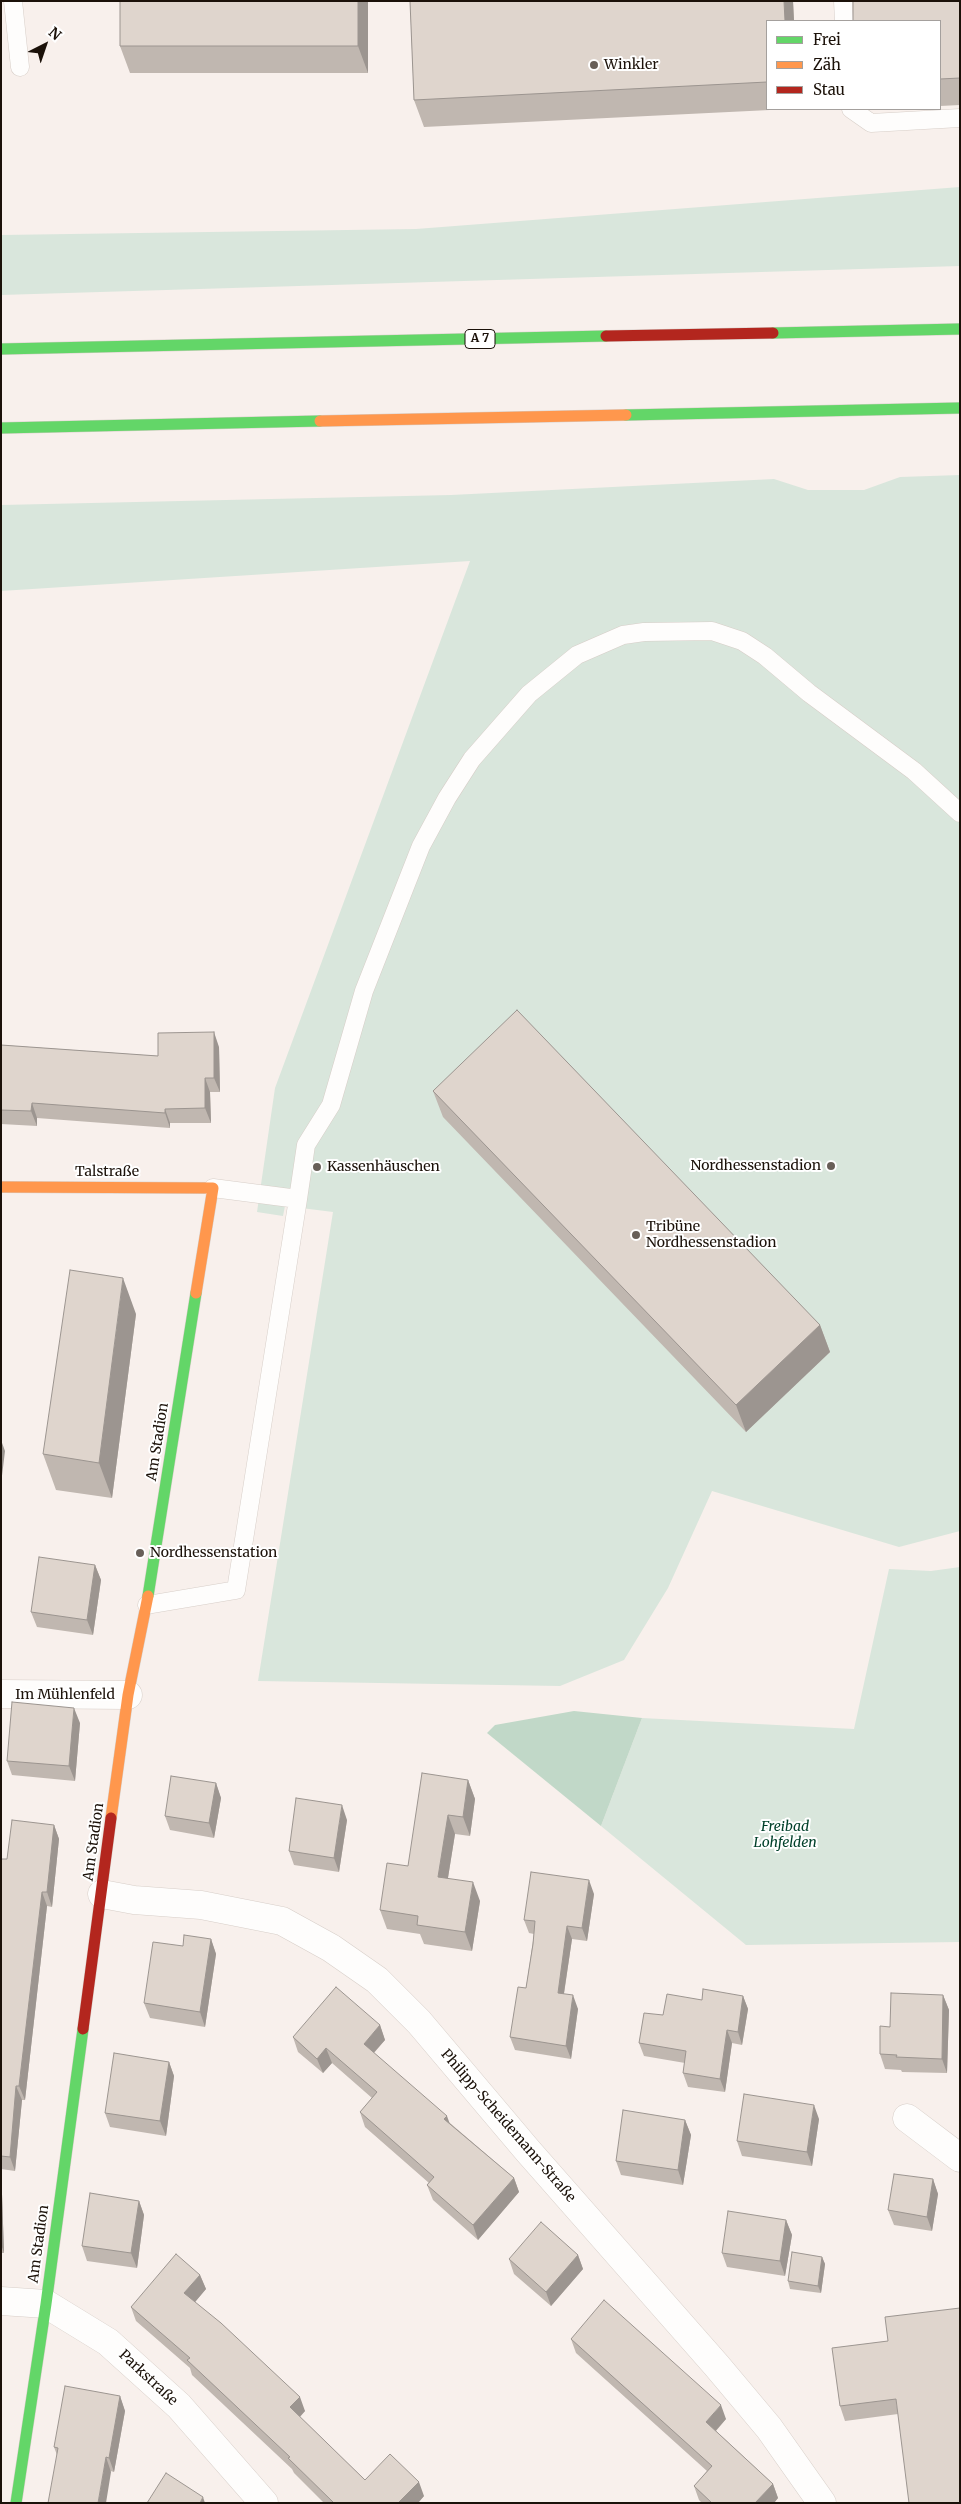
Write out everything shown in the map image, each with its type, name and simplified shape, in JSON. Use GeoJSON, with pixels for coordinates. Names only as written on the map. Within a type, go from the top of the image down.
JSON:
{"type":"FeatureCollection","features":[{"type":"Feature","properties":{"kind":"main road","name":"A 7"},"geometry":{"type":"LineString","coordinates":[[1,349],[960,329]]}},
{"type":"Feature","properties":{"kind":"main road"},"geometry":{"type":"LineString","coordinates":[[1,428],[960,408]]}},
{"type":"Feature","properties":{"kind":"main road","name":"Talstraße"},"geometry":{"type":"LineString","coordinates":[[1,1187],[213,1188]]}},
{"type":"Feature","properties":{"kind":"main road","name":"Am Stadion"},"geometry":{"type":"LineString","coordinates":[[16,2503],[46,2304],[128,1695],[147,1604],[213,1188]]}},
{"type":"Feature","properties":{"kind":"street","name":"Im Mühlenfeld"},"geometry":{"type":"LineString","coordinates":[[1,1694],[128,1695]]}},
{"type":"Feature","properties":{"kind":"street","name":"Philipp-Scheidemann-Straße"},"geometry":{"type":"LineString","coordinates":[[102,1894],[134,1900],[201,1904],[282,1920],[332,1948],[377,1980],[419,2022],[528,2151],[769,2428],[822,2503]]}},
{"type":"Feature","properties":{"kind":"street"},"geometry":{"type":"LineString","coordinates":[[907,2118],[960,2158]]}},
{"type":"Feature","properties":{"kind":"street","name":"Parkstraße"},"geometry":{"type":"LineString","coordinates":[[1,2301],[46,2304],[108,2342],[179,2406],[264,2503]]}},
{"type":"Feature","properties":{"kind":"lane"},"geometry":{"type":"LineString","coordinates":[[13,1],[20,67]]}},
{"type":"Feature","properties":{"kind":"lane"},"geometry":{"type":"LineString","coordinates":[[843,1],[844,20]]}},
{"type":"Feature","properties":{"kind":"lane"},"geometry":{"type":"LineString","coordinates":[[852,110],[871,123],[960,118]]}},
{"type":"Feature","properties":{"kind":"lane"},"geometry":{"type":"LineString","coordinates":[[147,1604],[236,1590],[306,1145],[331,1105],[364,991],[421,846],[447,798],[472,759],[528,694],[577,655],[623,635],[644,632],[712,631],[742,642],[765,656],[809,693],[914,771],[960,813]]}},
{"type":"Feature","properties":{"kind":"lane"},"geometry":{"type":"LineString","coordinates":[[213,1188],[298,1199]]}},
{"type":"Feature","properties":{"kind":"green space"},"geometry":{"type":"Polygon","coordinates":[[[960,187],[960,266],[1,295],[1,235],[416,229],[960,187]]]}},
{"type":"Feature","properties":{"kind":"green space"},"geometry":{"type":"Polygon","coordinates":[[[960,475],[960,1531],[899,1547],[712,1491],[668,1588],[624,1660],[560,1686],[258,1681],[333,1212],[285,1206],[283,1216],[257,1212],[275,1088],[470,561],[1,591],[1,505],[451,495],[774,479],[808,490],[864,490],[900,477],[960,475]]]}},
{"type":"Feature","properties":{"kind":"green space","name":"Freibad Lohfelden"},"geometry":{"type":"Polygon","coordinates":[[[960,1567],[960,1942],[746,1945],[601,1826],[642,1718],[854,1729],[889,1569],[931,1571],[960,1567]]]}},
{"type":"Feature","properties":{"kind":"green space"},"geometry":{"type":"Polygon","coordinates":[[[574,1711],[642,1718],[601,1826],[487,1733],[495,1725],[574,1711]]]}},
{"type":"Feature","properties":{"kind":"building"},"geometry":{"type":"Polygon","coordinates":[[[120,1],[358,1],[358,46],[120,46],[120,1]]]}},
{"type":"Feature","properties":{"kind":"building","name":"Winkler"},"geometry":{"type":"Polygon","coordinates":[[[410,1],[784,1],[785,20],[766,20],[766,82],[414,100],[410,1]]]}},
{"type":"Feature","properties":{"kind":"building"},"geometry":{"type":"Polygon","coordinates":[[[853,1],[960,1],[960,78],[941,79],[941,20],[853,20],[853,1]]]}},
{"type":"Feature","properties":{"kind":"building","name":"Tribüne Nordhessenstadion"},"geometry":{"type":"Polygon","coordinates":[[[517,1010],[820,1325],[736,1405],[433,1091],[517,1010]]]}},
{"type":"Feature","properties":{"kind":"building"},"geometry":{"type":"Polygon","coordinates":[[[214,1032],[214,1078],[205,1078],[205,1108],[165,1109],[165,1113],[32,1103],[31,1111],[1,1110],[1,1045],[158,1056],[158,1033],[214,1032]]]}},
{"type":"Feature","properties":{"kind":"building"},"geometry":{"type":"Polygon","coordinates":[[[70,1270],[123,1278],[99,1463],[43,1454],[70,1270]]]}},
{"type":"Feature","properties":{"kind":"building"},"geometry":{"type":"Polygon","coordinates":[[[39,1557],[95,1565],[87,1620],[31,1612],[39,1557]]]}},
{"type":"Feature","properties":{"kind":"building"},"geometry":{"type":"Polygon","coordinates":[[[12,1702],[74,1708],[69,1766],[7,1761],[12,1702]]]}},
{"type":"Feature","properties":{"kind":"building"},"geometry":{"type":"Polygon","coordinates":[[[422,1773],[468,1780],[463,1817],[448,1815],[438,1877],[473,1882],[465,1932],[417,1925],[418,1916],[380,1910],[387,1863],[408,1866],[422,1773]]]}},
{"type":"Feature","properties":{"kind":"building"},"geometry":{"type":"Polygon","coordinates":[[[171,1776],[216,1783],[209,1823],[165,1816],[171,1776]]]}},
{"type":"Feature","properties":{"kind":"building"},"geometry":{"type":"Polygon","coordinates":[[[296,1798],[342,1805],[334,1858],[289,1851],[296,1798]]]}},
{"type":"Feature","properties":{"kind":"building"},"geometry":{"type":"Polygon","coordinates":[[[12,1820],[54,1825],[47,1892],[42,1892],[19,2086],[16,2086],[10,2157],[1,2156],[1,1859],[7,1859],[12,1820]]]}},
{"type":"Feature","properties":{"kind":"building"},"geometry":{"type":"Polygon","coordinates":[[[531,1872],[589,1880],[582,1928],[567,1926],[558,1993],[573,1995],[566,2046],[510,2037],[518,1987],[526,1988],[533,1944],[535,1921],[524,1920],[531,1872]]]}},
{"type":"Feature","properties":{"kind":"building"},"geometry":{"type":"Polygon","coordinates":[[[184,1935],[211,1939],[200,2012],[144,2003],[153,1942],[183,1946],[184,1935]]]}},
{"type":"Feature","properties":{"kind":"building"},"geometry":{"type":"Polygon","coordinates":[[[336,1987],[380,2025],[364,2044],[447,2116],[444,2119],[514,2178],[473,2225],[427,2185],[434,2177],[360,2112],[377,2092],[326,2048],[317,2059],[293,2037],[336,1987]]]}},
{"type":"Feature","properties":{"kind":"building"},"geometry":{"type":"Polygon","coordinates":[[[703,1989],[743,1996],[738,2032],[727,2030],[720,2079],[683,2073],[686,2051],[639,2043],[644,2013],[663,2015],[667,1994],[702,2000],[703,1989]]]}},
{"type":"Feature","properties":{"kind":"building"},"geometry":{"type":"Polygon","coordinates":[[[891,1993],[943,1995],[942,2059],[896,2057],[897,2055],[880,2054],[880,2026],[890,2027],[891,1993]]]}},
{"type":"Feature","properties":{"kind":"building"},"geometry":{"type":"Polygon","coordinates":[[[114,2053],[169,2062],[160,2121],[105,2113],[114,2053]]]}},
{"type":"Feature","properties":{"kind":"building"},"geometry":{"type":"Polygon","coordinates":[[[744,2094],[814,2105],[807,2152],[737,2141],[744,2094]]]}},
{"type":"Feature","properties":{"kind":"building"},"geometry":{"type":"Polygon","coordinates":[[[623,2110],[685,2120],[678,2170],[616,2161],[623,2110]]]}},
{"type":"Feature","properties":{"kind":"building"},"geometry":{"type":"Polygon","coordinates":[[[894,2174],[933,2179],[927,2217],[888,2210],[894,2174]]]}},
{"type":"Feature","properties":{"kind":"building"},"geometry":{"type":"Polygon","coordinates":[[[90,2193],[139,2201],[131,2253],[82,2246],[90,2193]]]}},
{"type":"Feature","properties":{"kind":"building"},"geometry":{"type":"Polygon","coordinates":[[[728,2211],[786,2220],[780,2261],[722,2253],[728,2211]]]}},
{"type":"Feature","properties":{"kind":"building"},"geometry":{"type":"Polygon","coordinates":[[[541,2222],[578,2255],[546,2292],[509,2259],[541,2222]]]}},
{"type":"Feature","properties":{"kind":"building"},"geometry":{"type":"Polygon","coordinates":[[[792,2252],[822,2257],[818,2286],[788,2281],[792,2252]]]}},
{"type":"Feature","properties":{"kind":"building"},"geometry":{"type":"Polygon","coordinates":[[[176,2254],[200,2275],[184,2293],[221,2323],[300,2397],[290,2407],[365,2480],[390,2454],[419,2482],[398,2503],[334,2503],[288,2458],[290,2457],[187,2360],[190,2358],[131,2307],[176,2254]]]}},
{"type":"Feature","properties":{"kind":"building"},"geometry":{"type":"Polygon","coordinates":[[[604,2300],[721,2405],[706,2422],[773,2484],[755,2503],[712,2503],[694,2486],[712,2466],[571,2339],[604,2300]]]}},
{"type":"Feature","properties":{"kind":"building"},"geometry":{"type":"Polygon","coordinates":[[[960,2308],[960,2503],[909,2503],[896,2399],[840,2406],[832,2348],[888,2341],[885,2317],[960,2308]]]}},
{"type":"Feature","properties":{"kind":"building"},"geometry":{"type":"Polygon","coordinates":[[[65,2386],[120,2396],[109,2458],[106,2457],[98,2503],[48,2503],[58,2448],[54,2447],[65,2386]]]}},
{"type":"Feature","properties":{"kind":"building"},"geometry":{"type":"Polygon","coordinates":[[[166,2473],[203,2497],[200,2503],[147,2503],[166,2473]]]}},
{"type":"Feature","properties":{"kind":"traffic: fast"},"geometry":{"type":"LineString","coordinates":[[773,333],[960,329]]}},
{"type":"Feature","properties":{"kind":"traffic: fast"},"geometry":{"type":"LineString","coordinates":[[1,349],[606,336]]}},
{"type":"Feature","properties":{"kind":"traffic: fast"},"geometry":{"type":"LineString","coordinates":[[626,415],[960,408]]}},
{"type":"Feature","properties":{"kind":"traffic: fast"},"geometry":{"type":"LineString","coordinates":[[1,428],[320,421]]}},
{"type":"Feature","properties":{"kind":"traffic: fast"},"geometry":{"type":"LineString","coordinates":[[148,1596],[196,1293]]}},
{"type":"Feature","properties":{"kind":"traffic: fast"},"geometry":{"type":"LineString","coordinates":[[16,2503],[46,2304],[83,2029]]}},
{"type":"Feature","properties":{"kind":"traffic: slow"},"geometry":{"type":"LineString","coordinates":[[320,421],[626,415]]}},
{"type":"Feature","properties":{"kind":"traffic: slow"},"geometry":{"type":"LineString","coordinates":[[1,1187],[213,1188],[196,1293]]}},
{"type":"Feature","properties":{"kind":"traffic: slow"},"geometry":{"type":"LineString","coordinates":[[111,1818],[128,1695],[148,1596]]}},
{"type":"Feature","properties":{"kind":"traffic: jam"},"geometry":{"type":"LineString","coordinates":[[606,336],[773,333]]}},
{"type":"Feature","properties":{"kind":"traffic: jam"},"geometry":{"type":"LineString","coordinates":[[83,2029],[111,1818]]}},
{"type":"Feature","properties":{"kind":"place","name":"Winkler"},"geometry":{"type":"Point","coordinates":[594,65]}},
{"type":"Feature","properties":{"kind":"place","name":"Nordhessenstadion"},"geometry":{"type":"Point","coordinates":[831,1166]}},
{"type":"Feature","properties":{"kind":"place","name":"Kassenhäuschen"},"geometry":{"type":"Point","coordinates":[317,1167]}},
{"type":"Feature","properties":{"kind":"place","name":"Tribüne Nordhessenstadion"},"geometry":{"type":"Point","coordinates":[636,1235]}},
{"type":"Feature","properties":{"kind":"place","name":"Nordhessenstation"},"geometry":{"type":"Point","coordinates":[140,1553]}}]}
